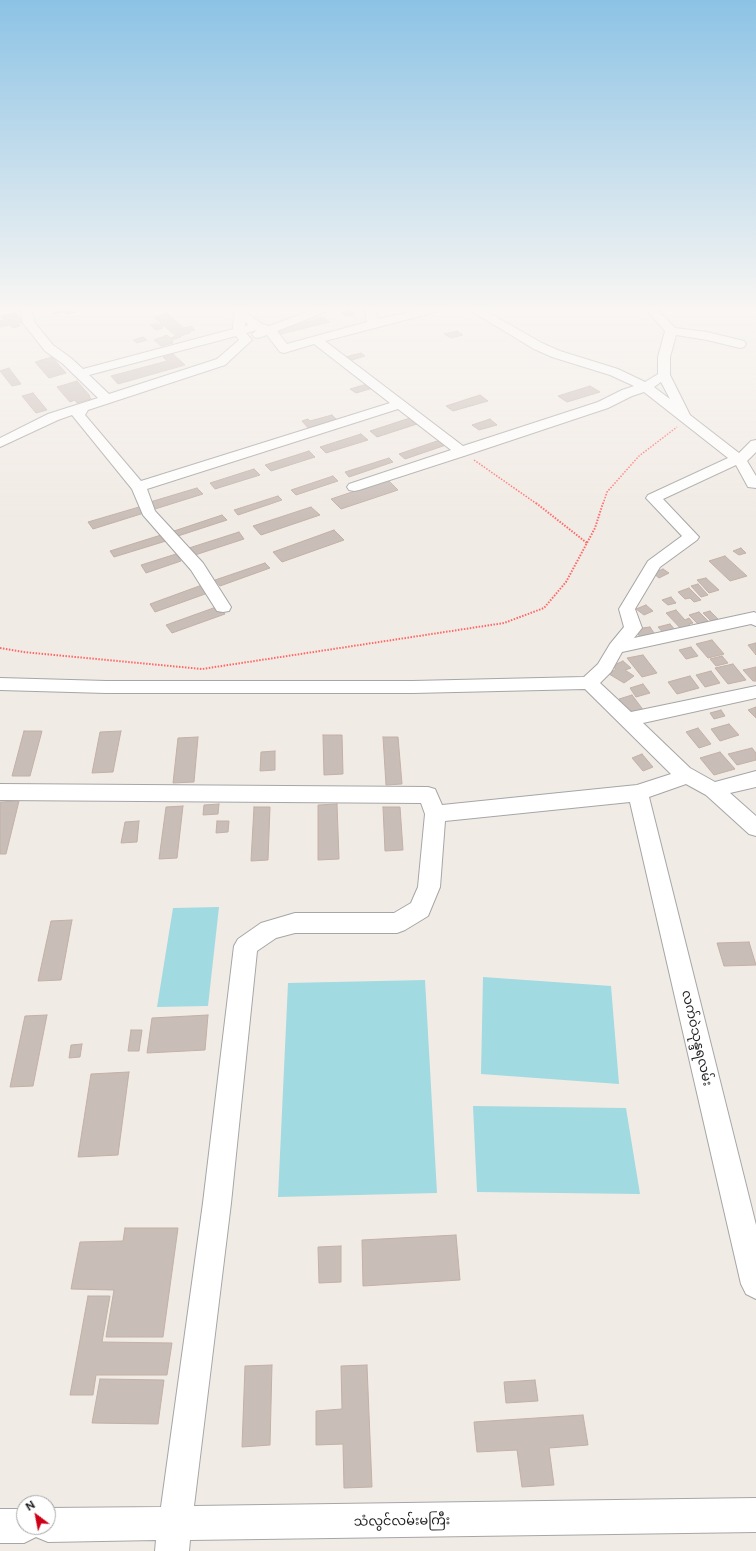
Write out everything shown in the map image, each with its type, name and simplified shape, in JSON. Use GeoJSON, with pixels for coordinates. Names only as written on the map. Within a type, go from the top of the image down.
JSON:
{"type":"FeatureCollection","features":[{"type":"Feature","properties":{"kind":"street"},"geometry":{"type":"LineString","coordinates":[[85,378],[106,399]]}},
{"type":"Feature","properties":{"kind":"street"},"geometry":{"type":"LineString","coordinates":[[0,443],[52,417],[170,378]]}},
{"type":"Feature","properties":{"kind":"street"},"geometry":{"type":"LineString","coordinates":[[366,378],[462,452]]}},
{"type":"Feature","properties":{"kind":"street"},"geometry":{"type":"LineString","coordinates":[[628,378],[646,387],[740,460],[753,484],[756,484]]}},
{"type":"Feature","properties":{"kind":"street"},"geometry":{"type":"LineString","coordinates":[[354,487],[603,405],[627,393],[646,387],[659,378]]}},
{"type":"Feature","properties":{"kind":"street"},"geometry":{"type":"LineString","coordinates":[[666,378],[686,419]]}},
{"type":"Feature","properties":{"kind":"street"},"geometry":{"type":"LineString","coordinates":[[138,487],[400,404]]}},
{"type":"Feature","properties":{"kind":"street"},"geometry":{"type":"LineString","coordinates":[[84,406],[78,415],[138,487],[148,512],[197,567],[223,607]]}},
{"type":"Feature","properties":{"kind":"street"},"geometry":{"type":"LineString","coordinates":[[0,684],[106,687],[413,687],[589,683],[605,668],[616,648],[633,628],[627,609],[654,564],[691,537],[653,498],[728,462],[740,460],[756,444]]}},
{"type":"Feature","properties":{"kind":"street"},"geometry":{"type":"LineString","coordinates":[[616,648],[754,618],[756,620]]}},
{"type":"Feature","properties":{"kind":"street"},"geometry":{"type":"LineString","coordinates":[[589,683],[626,720],[687,776],[713,790],[756,828]]}},
{"type":"Feature","properties":{"kind":"street"},"geometry":{"type":"LineString","coordinates":[[626,720],[756,692]]}},
{"type":"Feature","properties":{"kind":"street"},"geometry":{"type":"LineString","coordinates":[[435,814],[638,793],[687,776]]}},
{"type":"Feature","properties":{"kind":"street"},"geometry":{"type":"LineString","coordinates":[[713,790],[756,779]]}},
{"type":"Feature","properties":{"kind":"street"},"geometry":{"type":"LineString","coordinates":[[0,792],[428,795],[435,814],[429,887],[420,910],[398,923],[296,923],[270,930],[246,946],[217,1203],[174,1538]]}},
{"type":"Feature","properties":{"kind":"street","name":"လက်ဝဲသုန္ဒရလမ်း"},"geometry":{"type":"LineString","coordinates":[[638,793],[756,1284]]}},
{"type":"Feature","properties":{"kind":"street","name":"သံလွင်လမ်းမကြီး"},"geometry":{"type":"LineString","coordinates":[[56,1526],[174,1538],[756,1515]]}},
{"type":"Feature","properties":{"kind":"street"},"geometry":{"type":"LineString","coordinates":[[0,1526],[16,1526]]}},
{"type":"Feature","properties":{"kind":"path"},"geometry":{"type":"LineString","coordinates":[[0,648],[23,652],[202,669],[504,624],[544,608],[566,582],[595,528],[607,492],[639,456],[672,432],[686,419]]}},
{"type":"Feature","properties":{"kind":"path"},"geometry":{"type":"LineString","coordinates":[[462,452],[546,510],[587,543]]}},
{"type":"Feature","properties":{"kind":"water"},"geometry":{"type":"Polygon","coordinates":[[[219,907],[208,1006],[157,1007],[173,908],[219,907]]]}},
{"type":"Feature","properties":{"kind":"water"},"geometry":{"type":"Polygon","coordinates":[[[483,977],[611,986],[619,1084],[481,1074],[483,977]]]}},
{"type":"Feature","properties":{"kind":"water"},"geometry":{"type":"Polygon","coordinates":[[[425,980],[437,1193],[278,1197],[288,983],[425,980]]]}},
{"type":"Feature","properties":{"kind":"water"},"geometry":{"type":"Polygon","coordinates":[[[473,1106],[626,1108],[640,1194],[477,1192],[473,1106]]]}},
{"type":"Feature","properties":{"kind":"building"},"geometry":{"type":"Polygon","coordinates":[[[6,378],[17,378],[21,384],[12,386],[6,378]]]}},
{"type":"Feature","properties":{"kind":"building"},"geometry":{"type":"Polygon","coordinates":[[[113,378],[138,378],[118,384],[113,378]]]}},
{"type":"Feature","properties":{"kind":"building"},"geometry":{"type":"Polygon","coordinates":[[[77,381],[91,399],[77,403],[75,400],[70,402],[57,387],[77,381]]]}},
{"type":"Feature","properties":{"kind":"building"},"geometry":{"type":"Polygon","coordinates":[[[367,384],[373,388],[356,393],[350,389],[367,384]]]}},
{"type":"Feature","properties":{"kind":"building"},"geometry":{"type":"Polygon","coordinates":[[[590,386],[600,392],[567,402],[558,396],[590,386]]]}},
{"type":"Feature","properties":{"kind":"building"},"geometry":{"type":"Polygon","coordinates":[[[33,393],[47,410],[36,413],[22,396],[33,393]]]}},
{"type":"Feature","properties":{"kind":"building"},"geometry":{"type":"Polygon","coordinates":[[[480,395],[488,401],[453,411],[446,406],[480,395]]]}},
{"type":"Feature","properties":{"kind":"building"},"geometry":{"type":"Polygon","coordinates":[[[332,415],[339,422],[310,430],[302,421],[308,419],[310,421],[332,415]]]}},
{"type":"Feature","properties":{"kind":"building"},"geometry":{"type":"Polygon","coordinates":[[[410,418],[417,424],[377,437],[370,431],[410,418]]]}},
{"type":"Feature","properties":{"kind":"building"},"geometry":{"type":"Polygon","coordinates":[[[490,419],[497,425],[479,430],[472,425],[490,419]]]}},
{"type":"Feature","properties":{"kind":"building"},"geometry":{"type":"Polygon","coordinates":[[[361,434],[368,440],[326,453],[320,447],[361,434]]]}},
{"type":"Feature","properties":{"kind":"building"},"geometry":{"type":"Polygon","coordinates":[[[440,440],[446,445],[405,459],[399,454],[440,440]]]}},
{"type":"Feature","properties":{"kind":"building"},"geometry":{"type":"Polygon","coordinates":[[[309,451],[315,457],[271,471],[265,465],[309,451]]]}},
{"type":"Feature","properties":{"kind":"building"},"geometry":{"type":"Polygon","coordinates":[[[389,458],[393,462],[349,477],[345,472],[389,458]]]}},
{"type":"Feature","properties":{"kind":"building"},"geometry":{"type":"Polygon","coordinates":[[[254,469],[260,475],[215,489],[210,483],[254,469]]]}},
{"type":"Feature","properties":{"kind":"building"},"geometry":{"type":"Polygon","coordinates":[[[333,476],[338,481],[296,495],[291,490],[333,476]]]}},
{"type":"Feature","properties":{"kind":"building"},"geometry":{"type":"Polygon","coordinates":[[[388,480],[398,490],[341,509],[331,499],[388,480]]]}},
{"type":"Feature","properties":{"kind":"building"},"geometry":{"type":"Polygon","coordinates":[[[197,488],[203,494],[155,509],[150,502],[197,488]]]}},
{"type":"Feature","properties":{"kind":"building"},"geometry":{"type":"Polygon","coordinates":[[[278,496],[282,500],[238,515],[234,510],[278,496]]]}},
{"type":"Feature","properties":{"kind":"building"},"geometry":{"type":"Polygon","coordinates":[[[139,507],[144,513],[93,529],[88,522],[139,507]]]}},
{"type":"Feature","properties":{"kind":"building"},"geometry":{"type":"Polygon","coordinates":[[[311,507],[320,515],[261,535],[253,526],[311,507]]]}},
{"type":"Feature","properties":{"kind":"building"},"geometry":{"type":"Polygon","coordinates":[[[222,515],[227,520],[178,536],[174,531],[222,515]]]}},
{"type":"Feature","properties":{"kind":"building"},"geometry":{"type":"Polygon","coordinates":[[[334,530],[344,540],[282,562],[273,552],[334,530]]]}},
{"type":"Feature","properties":{"kind":"building"},"geometry":{"type":"Polygon","coordinates":[[[239,532],[244,539],[195,555],[189,548],[239,532]]]}},
{"type":"Feature","properties":{"kind":"building"},"geometry":{"type":"Polygon","coordinates":[[[161,535],[166,541],[114,557],[110,551],[161,535]]]}},
{"type":"Feature","properties":{"kind":"building"},"geometry":{"type":"Polygon","coordinates":[[[741,548],[746,553],[739,555],[733,551],[741,548]]]}},
{"type":"Feature","properties":{"kind":"building"},"geometry":{"type":"Polygon","coordinates":[[[176,554],[181,561],[146,573],[141,565],[176,554]]]}},
{"type":"Feature","properties":{"kind":"building"},"geometry":{"type":"Polygon","coordinates":[[[725,556],[747,576],[730,581],[709,561],[725,556]]]}},
{"type":"Feature","properties":{"kind":"building"},"geometry":{"type":"Polygon","coordinates":[[[265,563],[270,568],[220,586],[215,580],[265,563]]]}},
{"type":"Feature","properties":{"kind":"building"},"geometry":{"type":"Polygon","coordinates":[[[663,569],[669,573],[659,578],[653,573],[663,569]]]}},
{"type":"Feature","properties":{"kind":"building"},"geometry":{"type":"Polygon","coordinates":[[[706,578],[719,590],[709,593],[697,580],[706,578]]]}},
{"type":"Feature","properties":{"kind":"building"},"geometry":{"type":"Polygon","coordinates":[[[698,584],[708,595],[701,597],[691,586],[698,584]]]}},
{"type":"Feature","properties":{"kind":"building"},"geometry":{"type":"Polygon","coordinates":[[[202,585],[208,593],[155,612],[150,604],[202,585]]]}},
{"type":"Feature","properties":{"kind":"building"},"geometry":{"type":"Polygon","coordinates":[[[689,588],[701,600],[694,602],[690,598],[685,599],[678,592],[689,588]]]}},
{"type":"Feature","properties":{"kind":"building"},"geometry":{"type":"Polygon","coordinates":[[[671,597],[676,603],[668,605],[662,600],[671,597]]]}},
{"type":"Feature","properties":{"kind":"building"},"geometry":{"type":"Polygon","coordinates":[[[646,605],[653,611],[644,615],[636,609],[646,605]]]}},
{"type":"Feature","properties":{"kind":"building"},"geometry":{"type":"Polygon","coordinates":[[[219,606],[225,614],[172,633],[166,625],[219,606]]]}},
{"type":"Feature","properties":{"kind":"building"},"geometry":{"type":"Polygon","coordinates":[[[676,610],[685,620],[689,618],[693,623],[689,624],[694,630],[684,632],[666,613],[676,610]]]}},
{"type":"Feature","properties":{"kind":"building"},"geometry":{"type":"Polygon","coordinates":[[[710,611],[718,619],[711,621],[703,613],[710,611]]]}},
{"type":"Feature","properties":{"kind":"building"},"geometry":{"type":"Polygon","coordinates":[[[699,612],[708,621],[698,624],[689,615],[699,612]]]}},
{"type":"Feature","properties":{"kind":"building"},"geometry":{"type":"Polygon","coordinates":[[[670,624],[677,632],[665,635],[658,627],[670,624]]]}},
{"type":"Feature","properties":{"kind":"building"},"geometry":{"type":"Polygon","coordinates":[[[650,627],[656,636],[641,639],[635,629],[650,627]]]}},
{"type":"Feature","properties":{"kind":"building"},"geometry":{"type":"Polygon","coordinates":[[[712,640],[724,654],[708,658],[696,644],[712,640]]]}},
{"type":"Feature","properties":{"kind":"building"},"geometry":{"type":"Polygon","coordinates":[[[756,643],[756,655],[748,645],[756,643]]]}},
{"type":"Feature","properties":{"kind":"building"},"geometry":{"type":"Polygon","coordinates":[[[691,647],[698,656],[686,659],[679,650],[691,647]]]}},
{"type":"Feature","properties":{"kind":"building"},"geometry":{"type":"Polygon","coordinates":[[[643,655],[657,673],[642,677],[627,658],[643,655]]]}},
{"type":"Feature","properties":{"kind":"building"},"geometry":{"type":"Polygon","coordinates":[[[722,656],[728,663],[716,666],[710,659],[722,656]]]}},
{"type":"Feature","properties":{"kind":"building"},"geometry":{"type":"Polygon","coordinates":[[[623,661],[631,668],[625,670],[634,676],[624,683],[609,674],[616,669],[612,666],[623,661]]]}},
{"type":"Feature","properties":{"kind":"building"},"geometry":{"type":"Polygon","coordinates":[[[733,664],[746,680],[728,684],[715,668],[733,664]]]}},
{"type":"Feature","properties":{"kind":"building"},"geometry":{"type":"Polygon","coordinates":[[[756,667],[756,681],[753,681],[743,670],[756,667]]]}},
{"type":"Feature","properties":{"kind":"building"},"geometry":{"type":"Polygon","coordinates":[[[711,671],[720,683],[705,687],[696,675],[711,671]]]}},
{"type":"Feature","properties":{"kind":"building"},"geometry":{"type":"Polygon","coordinates":[[[690,676],[699,688],[677,694],[668,682],[690,676]]]}},
{"type":"Feature","properties":{"kind":"building"},"geometry":{"type":"Polygon","coordinates":[[[643,684],[650,693],[636,697],[630,688],[643,684]]]}},
{"type":"Feature","properties":{"kind":"building"},"geometry":{"type":"Polygon","coordinates":[[[632,695],[647,715],[634,718],[619,699],[632,695]]]}},
{"type":"Feature","properties":{"kind":"building"},"geometry":{"type":"Polygon","coordinates":[[[756,707],[756,718],[748,710],[756,707]]]}},
{"type":"Feature","properties":{"kind":"building"},"geometry":{"type":"Polygon","coordinates":[[[721,710],[725,716],[714,719],[710,713],[721,710]]]}},
{"type":"Feature","properties":{"kind":"building"},"geometry":{"type":"Polygon","coordinates":[[[729,724],[739,735],[720,741],[711,729],[729,724]]]}},
{"type":"Feature","properties":{"kind":"building"},"geometry":{"type":"Polygon","coordinates":[[[698,728],[711,744],[699,748],[686,732],[698,728]]]}},
{"type":"Feature","properties":{"kind":"building"},"geometry":{"type":"Polygon","coordinates":[[[24,731],[42,731],[30,776],[12,776],[24,731]]]}},
{"type":"Feature","properties":{"kind":"building"},"geometry":{"type":"Polygon","coordinates":[[[121,731],[113,772],[92,773],[100,732],[121,731]]]}},
{"type":"Feature","properties":{"kind":"building"},"geometry":{"type":"Polygon","coordinates":[[[323,735],[342,735],[343,774],[324,775],[323,735]]]}},
{"type":"Feature","properties":{"kind":"building"},"geometry":{"type":"Polygon","coordinates":[[[198,737],[194,782],[173,783],[178,738],[198,737]]]}},
{"type":"Feature","properties":{"kind":"building"},"geometry":{"type":"Polygon","coordinates":[[[383,737],[398,737],[402,784],[386,785],[383,737]]]}},
{"type":"Feature","properties":{"kind":"building"},"geometry":{"type":"Polygon","coordinates":[[[752,748],[756,753],[756,760],[737,765],[728,754],[752,748]]]}},
{"type":"Feature","properties":{"kind":"building"},"geometry":{"type":"Polygon","coordinates":[[[275,751],[275,770],[260,771],[261,752],[275,751]]]}},
{"type":"Feature","properties":{"kind":"building"},"geometry":{"type":"Polygon","coordinates":[[[720,752],[735,769],[714,775],[700,758],[720,752]]]}},
{"type":"Feature","properties":{"kind":"building"},"geometry":{"type":"Polygon","coordinates":[[[642,754],[653,767],[643,771],[632,758],[642,754]]]}},
{"type":"Feature","properties":{"kind":"building"},"geometry":{"type":"Polygon","coordinates":[[[19,801],[6,854],[0,854],[0,802],[19,801]]]}},
{"type":"Feature","properties":{"kind":"building"},"geometry":{"type":"Polygon","coordinates":[[[219,804],[218,814],[203,815],[204,805],[219,804]]]}},
{"type":"Feature","properties":{"kind":"building"},"geometry":{"type":"Polygon","coordinates":[[[337,804],[339,859],[318,860],[318,805],[337,804]]]}},
{"type":"Feature","properties":{"kind":"building"},"geometry":{"type":"Polygon","coordinates":[[[183,806],[177,858],[159,859],[166,807],[183,806]]]}},
{"type":"Feature","properties":{"kind":"building"},"geometry":{"type":"Polygon","coordinates":[[[254,807],[270,807],[268,860],[251,861],[254,807]]]}},
{"type":"Feature","properties":{"kind":"building"},"geometry":{"type":"Polygon","coordinates":[[[383,807],[400,807],[403,850],[385,851],[383,807]]]}},
{"type":"Feature","properties":{"kind":"building"},"geometry":{"type":"Polygon","coordinates":[[[139,821],[137,842],[121,843],[125,822],[139,821]]]}},
{"type":"Feature","properties":{"kind":"building"},"geometry":{"type":"Polygon","coordinates":[[[217,821],[229,821],[228,832],[216,833],[217,821]]]}},
{"type":"Feature","properties":{"kind":"building"},"geometry":{"type":"Polygon","coordinates":[[[72,920],[61,980],[38,981],[51,921],[72,920]]]}},
{"type":"Feature","properties":{"kind":"building"},"geometry":{"type":"Polygon","coordinates":[[[749,942],[756,965],[724,966],[717,943],[749,942]]]}},
{"type":"Feature","properties":{"kind":"building"},"geometry":{"type":"Polygon","coordinates":[[[47,1015],[33,1086],[10,1087],[25,1016],[47,1015]]]}},
{"type":"Feature","properties":{"kind":"building"},"geometry":{"type":"Polygon","coordinates":[[[208,1015],[205,1050],[147,1053],[152,1018],[208,1015]]]}},
{"type":"Feature","properties":{"kind":"building"},"geometry":{"type":"Polygon","coordinates":[[[131,1030],[142,1030],[139,1051],[128,1051],[131,1030]]]}},
{"type":"Feature","properties":{"kind":"building"},"geometry":{"type":"Polygon","coordinates":[[[82,1044],[80,1057],[69,1058],[71,1045],[82,1044]]]}},
{"type":"Feature","properties":{"kind":"building"},"geometry":{"type":"Polygon","coordinates":[[[129,1072],[118,1155],[78,1157],[91,1074],[129,1072]]]}},
{"type":"Feature","properties":{"kind":"building"},"geometry":{"type":"Polygon","coordinates":[[[125,1228],[178,1228],[163,1337],[106,1337],[114,1290],[71,1289],[80,1242],[123,1241],[125,1228]]]}},
{"type":"Feature","properties":{"kind":"building"},"geometry":{"type":"Polygon","coordinates":[[[456,1235],[460,1280],[363,1286],[362,1240],[456,1235]]]}},
{"type":"Feature","properties":{"kind":"building"},"geometry":{"type":"Polygon","coordinates":[[[341,1246],[341,1282],[319,1283],[318,1247],[341,1246]]]}},
{"type":"Feature","properties":{"kind":"building"},"geometry":{"type":"Polygon","coordinates":[[[88,1296],[110,1296],[102,1342],[172,1343],[167,1375],[96,1375],[93,1395],[70,1395],[88,1296]]]}},
{"type":"Feature","properties":{"kind":"building"},"geometry":{"type":"Polygon","coordinates":[[[272,1365],[270,1445],[242,1447],[245,1366],[272,1365]]]}},
{"type":"Feature","properties":{"kind":"building"},"geometry":{"type":"Polygon","coordinates":[[[367,1365],[372,1487],[344,1488],[343,1444],[316,1445],[316,1411],[342,1409],[341,1366],[367,1365]]]}},
{"type":"Feature","properties":{"kind":"building"},"geometry":{"type":"Polygon","coordinates":[[[100,1379],[164,1380],[158,1424],[92,1423],[100,1379]]]}},
{"type":"Feature","properties":{"kind":"building"},"geometry":{"type":"Polygon","coordinates":[[[535,1380],[538,1401],[506,1403],[504,1382],[535,1380]]]}},
{"type":"Feature","properties":{"kind":"building"},"geometry":{"type":"Polygon","coordinates":[[[583,1415],[588,1445],[549,1448],[554,1485],[522,1487],[517,1450],[477,1452],[474,1422],[583,1415]]]}}]}
